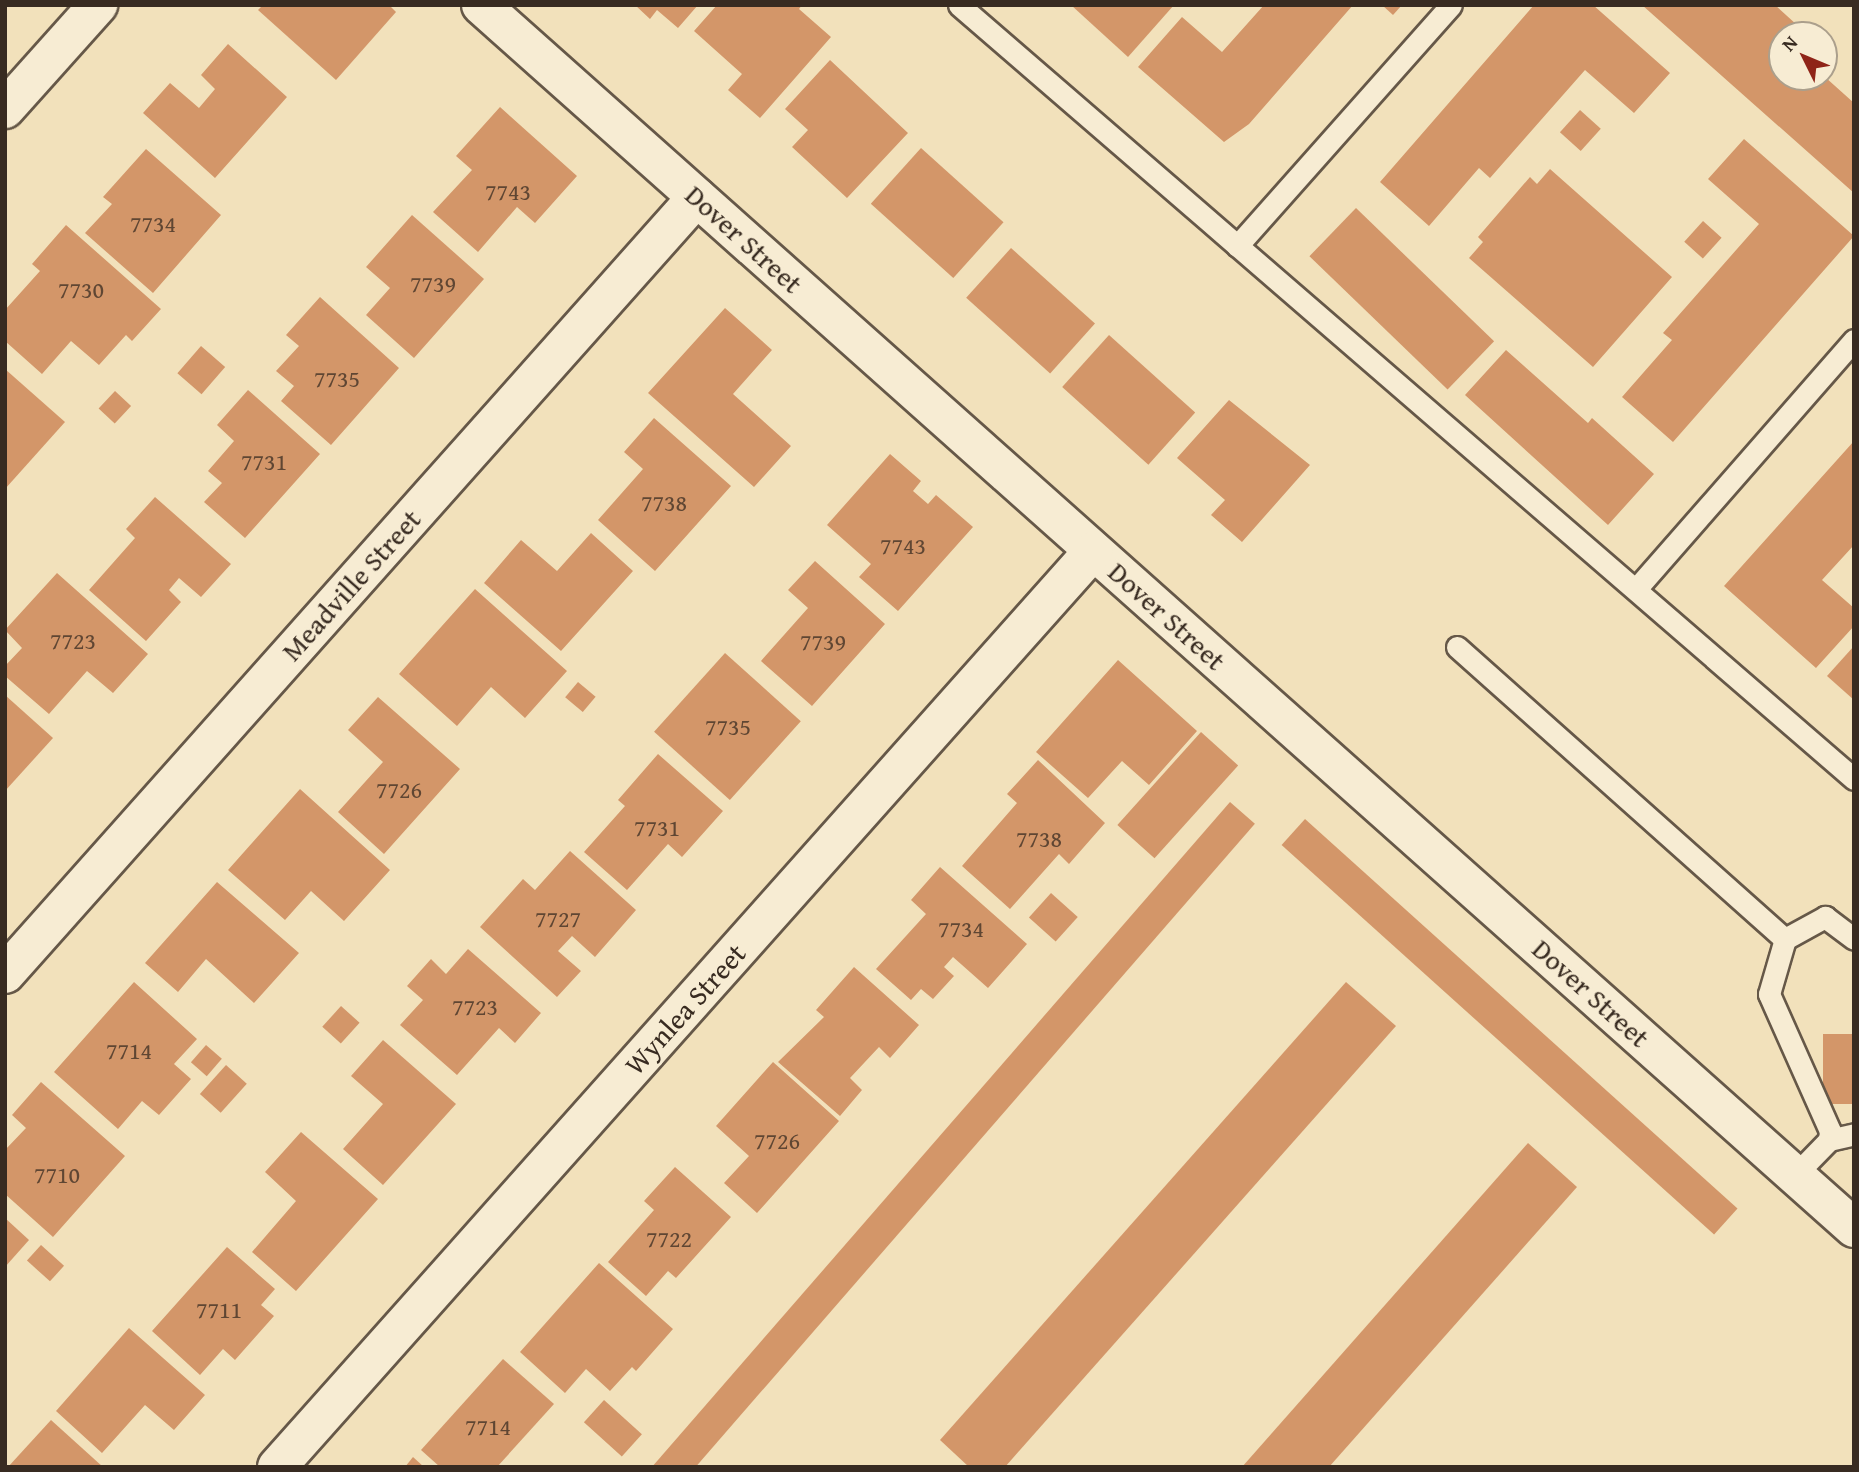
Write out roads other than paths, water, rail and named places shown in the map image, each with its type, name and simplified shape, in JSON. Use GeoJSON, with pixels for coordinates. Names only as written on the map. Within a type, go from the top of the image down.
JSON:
{"type":"FeatureCollection","features":[{"type":"Feature","properties":{"kind":"street"},"geometry":{"type":"LineString","coordinates":[[5,109],[98,5]]}},
{"type":"Feature","properties":{"kind":"street","name":"Dover Street"},"geometry":{"type":"LineString","coordinates":[[481,5],[1854,1227]]}},
{"type":"Feature","properties":{"kind":"street","name":"Meadville Street"},"geometry":{"type":"LineString","coordinates":[[5,974],[697,197]]}},
{"type":"Feature","properties":{"kind":"street","name":"Wynlea Street"},"geometry":{"type":"LineString","coordinates":[[277,1467],[1093,551]]}},
{"type":"Feature","properties":{"kind":"lane"},"geometry":{"type":"LineString","coordinates":[[959,5],[1854,779]]}},
{"type":"Feature","properties":{"kind":"lane"},"geometry":{"type":"LineString","coordinates":[[1237,246],[1451,5]]}},
{"type":"Feature","properties":{"kind":"lane"},"geometry":{"type":"LineString","coordinates":[[1636,589],[1854,340]]}},
{"type":"Feature","properties":{"kind":"lane"},"geometry":{"type":"LineString","coordinates":[[1457,648],[1785,939]]}},
{"type":"Feature","properties":{"kind":"lane"},"geometry":{"type":"LineString","coordinates":[[1829,1140],[1830,1131],[1769,994],[1785,939],[1825,917],[1854,939]]}},
{"type":"Feature","properties":{"kind":"lane"},"geometry":{"type":"LineString","coordinates":[[1795,1175],[1829,1140],[1854,1134]]}}]}
